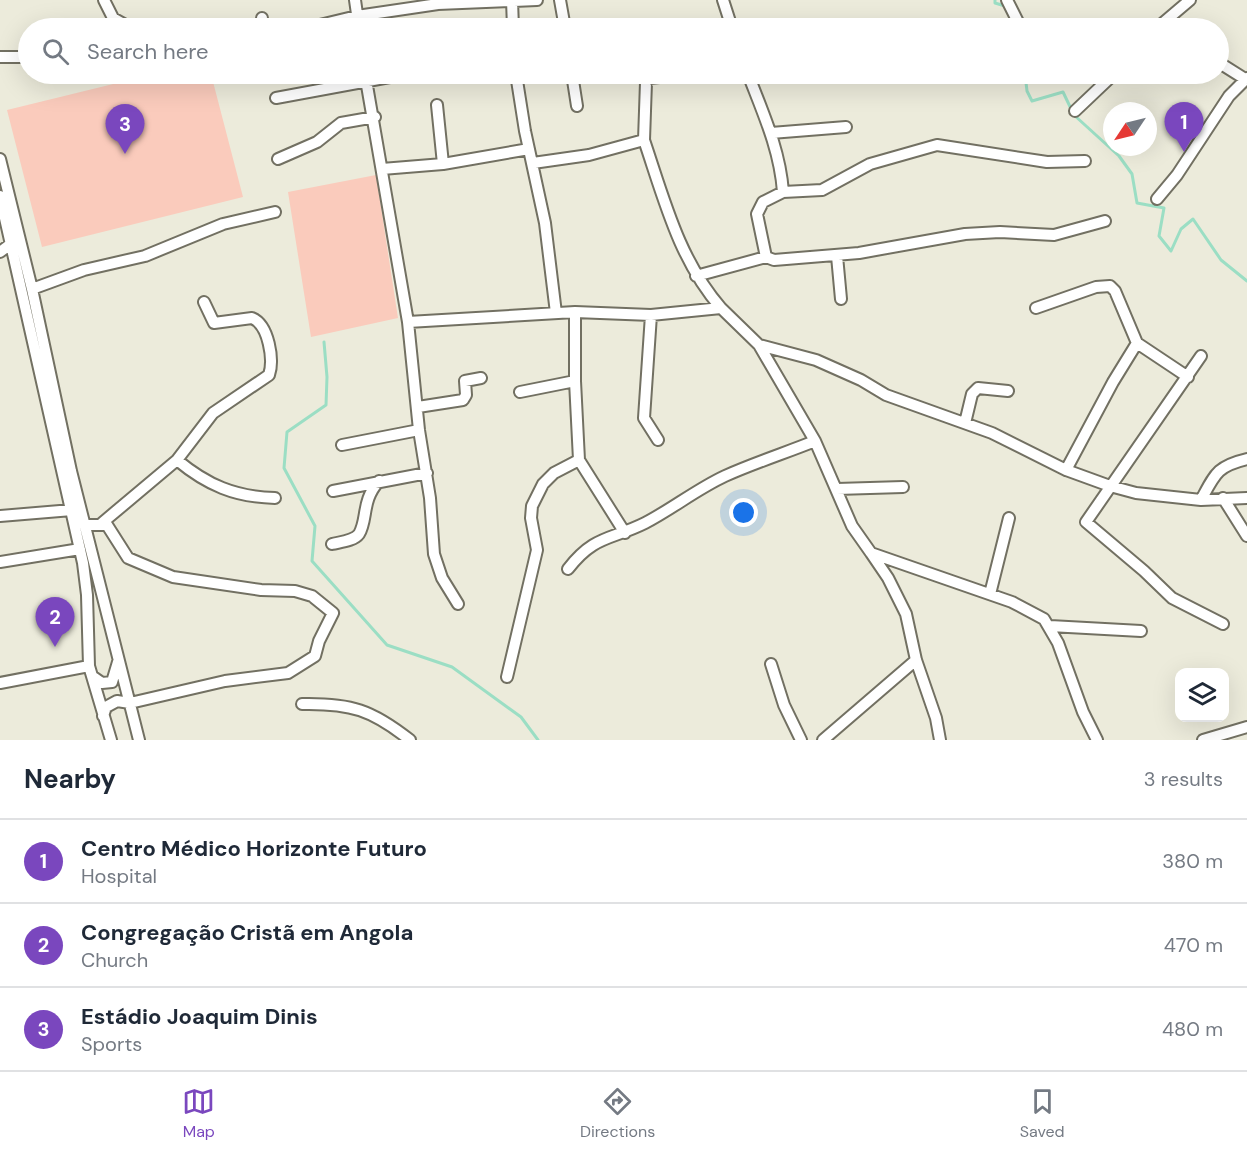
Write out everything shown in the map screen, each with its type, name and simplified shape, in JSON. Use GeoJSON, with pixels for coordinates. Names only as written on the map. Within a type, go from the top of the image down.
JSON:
{"type":"FeatureCollection","features":[{"type":"Feature","properties":{"kind":"street"},"geometry":{"type":"LineString","coordinates":[[104,0],[113,18]]}},
{"type":"Feature","properties":{"kind":"street"},"geometry":{"type":"LineString","coordinates":[[355,0],[357,16]]}},
{"type":"Feature","properties":{"kind":"street"},"geometry":{"type":"LineString","coordinates":[[349,18],[437,2],[537,0]]}},
{"type":"Feature","properties":{"kind":"street"},"geometry":{"type":"LineString","coordinates":[[560,0],[563,18]]}},
{"type":"Feature","properties":{"kind":"street"},"geometry":{"type":"LineString","coordinates":[[723,0],[729,18]]}},
{"type":"Feature","properties":{"kind":"street"},"geometry":{"type":"LineString","coordinates":[[1007,0],[1016,18]]}},
{"type":"Feature","properties":{"kind":"street"},"geometry":{"type":"LineString","coordinates":[[1169,18],[1190,0]]}},
{"type":"Feature","properties":{"kind":"street"},"geometry":{"type":"LineString","coordinates":[[512,1],[513,18]]}},
{"type":"Feature","properties":{"kind":"street"},"geometry":{"type":"LineString","coordinates":[[0,57],[18,57]]}},
{"type":"Feature","properties":{"kind":"street"},"geometry":{"type":"LineString","coordinates":[[1157,199],[1177,175],[1229,96],[1246,78],[1229,68]]}},
{"type":"Feature","properties":{"kind":"street"},"geometry":{"type":"LineString","coordinates":[[276,98],[336,84]]}},
{"type":"Feature","properties":{"kind":"street"},"geometry":{"type":"LineString","coordinates":[[368,84],[408,322],[418,407],[418,430],[427,473],[437,566],[458,604]]}},
{"type":"Feature","properties":{"kind":"street"},"geometry":{"type":"LineString","coordinates":[[518,84],[545,222],[556,313]]}},
{"type":"Feature","properties":{"kind":"street"},"geometry":{"type":"LineString","coordinates":[[574,84],[577,106]]}},
{"type":"Feature","properties":{"kind":"street"},"geometry":{"type":"LineString","coordinates":[[646,84],[644,140],[671,222],[696,276],[721,308],[759,345],[815,441],[852,526],[899,598],[916,660],[936,718],[940,740]]}},
{"type":"Feature","properties":{"kind":"street"},"geometry":{"type":"LineString","coordinates":[[752,84],[779,159],[783,192]]}},
{"type":"Feature","properties":{"kind":"street"},"geometry":{"type":"LineString","coordinates":[[1075,111],[1103,84]]}},
{"type":"Feature","properties":{"kind":"street"},"geometry":{"type":"LineString","coordinates":[[437,105],[443,164]]}},
{"type":"Feature","properties":{"kind":"street"},"geometry":{"type":"LineString","coordinates":[[278,159],[316,142],[341,123],[375,117]]}},
{"type":"Feature","properties":{"kind":"street"},"geometry":{"type":"LineString","coordinates":[[771,133],[846,127]]}},
{"type":"Feature","properties":{"kind":"street"},"geometry":{"type":"LineString","coordinates":[[533,163],[589,155],[644,140]]}},
{"type":"Feature","properties":{"kind":"street"},"geometry":{"type":"LineString","coordinates":[[766,257],[757,214],[764,202],[783,192],[822,190],[870,164],[937,145],[1047,162],[1085,161]]}},
{"type":"Feature","properties":{"kind":"street"},"geometry":{"type":"LineString","coordinates":[[382,169],[443,164],[529,150]]}},
{"type":"Feature","properties":{"kind":"street"},"geometry":{"type":"LineString","coordinates":[[0,159],[85,525],[139,740]]}},
{"type":"Feature","properties":{"kind":"street"},"geometry":{"type":"LineString","coordinates":[[0,196],[80,549],[87,587],[91,671],[111,740]]}},
{"type":"Feature","properties":{"kind":"street"},"geometry":{"type":"LineString","coordinates":[[32,289],[84,270],[145,256],[223,224],[275,212]]}},
{"type":"Feature","properties":{"kind":"street"},"geometry":{"type":"LineString","coordinates":[[696,276],[766,257],[774,260],[837,256],[965,234],[1000,232],[1053,235],[1105,221]]}},
{"type":"Feature","properties":{"kind":"street"},"geometry":{"type":"LineString","coordinates":[[0,252],[12,243]]}},
{"type":"Feature","properties":{"kind":"street"},"geometry":{"type":"LineString","coordinates":[[837,256],[841,299]]}},
{"type":"Feature","properties":{"kind":"street"},"geometry":{"type":"LineString","coordinates":[[1036,308],[1096,287],[1110,286],[1115,291],[1137,343],[1188,377]]}},
{"type":"Feature","properties":{"kind":"street"},"geometry":{"type":"LineString","coordinates":[[85,525],[102,523],[177,460],[213,413],[266,379],[271,369],[270,350],[256,319],[214,323],[204,302]]}},
{"type":"Feature","properties":{"kind":"street"},"geometry":{"type":"LineString","coordinates":[[408,322],[575,312],[651,315],[721,308]]}},
{"type":"Feature","properties":{"kind":"street"},"geometry":{"type":"LineString","coordinates":[[575,312],[574,381],[579,460],[625,533]]}},
{"type":"Feature","properties":{"kind":"street"},"geometry":{"type":"LineString","coordinates":[[651,315],[644,418],[658,440]]}},
{"type":"Feature","properties":{"kind":"street"},"geometry":{"type":"LineString","coordinates":[[1066,470],[1113,382],[1137,343]]}},
{"type":"Feature","properties":{"kind":"street"},"geometry":{"type":"LineString","coordinates":[[759,345],[816,360],[861,380],[886,395],[965,423],[1020,446],[1066,470],[1110,486],[1136,493],[1201,500],[1247,498]]}},
{"type":"Feature","properties":{"kind":"street"},"geometry":{"type":"LineString","coordinates":[[1201,356],[1086,520],[1087,524],[1123,552],[1172,598],[1223,624]]}},
{"type":"Feature","properties":{"kind":"street"},"geometry":{"type":"LineString","coordinates":[[418,407],[463,399],[465,381],[481,378]]}},
{"type":"Feature","properties":{"kind":"street"},"geometry":{"type":"LineString","coordinates":[[520,392],[574,381]]}},
{"type":"Feature","properties":{"kind":"street"},"geometry":{"type":"LineString","coordinates":[[965,423],[972,394],[978,388],[1008,392]]}},
{"type":"Feature","properties":{"kind":"street"},"geometry":{"type":"LineString","coordinates":[[342,445],[418,430]]}},
{"type":"Feature","properties":{"kind":"street"},"geometry":{"type":"LineString","coordinates":[[568,569],[579,554],[594,542],[625,533],[725,476],[815,441]]}},
{"type":"Feature","properties":{"kind":"street"},"geometry":{"type":"LineString","coordinates":[[1201,500],[1220,469],[1247,459]]}},
{"type":"Feature","properties":{"kind":"street"},"geometry":{"type":"LineString","coordinates":[[177,460],[199,478],[224,490],[275,498]]}},
{"type":"Feature","properties":{"kind":"street"},"geometry":{"type":"LineString","coordinates":[[507,677],[537,550],[531,518],[532,506],[543,484],[554,473],[579,460]]}},
{"type":"Feature","properties":{"kind":"street"},"geometry":{"type":"LineString","coordinates":[[333,491],[427,473]]}},
{"type":"Feature","properties":{"kind":"street"},"geometry":{"type":"LineString","coordinates":[[332,543],[354,538],[359,533],[368,495],[379,481]]}},
{"type":"Feature","properties":{"kind":"street"},"geometry":{"type":"LineString","coordinates":[[837,489],[903,487]]}},
{"type":"Feature","properties":{"kind":"street"},"geometry":{"type":"LineString","coordinates":[[1222,498],[1247,536]]}},
{"type":"Feature","properties":{"kind":"street"},"geometry":{"type":"LineString","coordinates":[[0,516],[72,510]]}},
{"type":"Feature","properties":{"kind":"street"},"geometry":{"type":"LineString","coordinates":[[990,594],[1009,518]]}},
{"type":"Feature","properties":{"kind":"street"},"geometry":{"type":"LineString","coordinates":[[102,523],[110,528],[129,558],[174,577],[261,590],[295,591],[312,596],[333,613],[319,641],[315,656],[288,674],[225,681],[130,703],[113,702],[106,707],[103,716]]}},
{"type":"Feature","properties":{"kind":"street"},"geometry":{"type":"LineString","coordinates":[[0,562],[80,549]]}},
{"type":"Feature","properties":{"kind":"street"},"geometry":{"type":"LineString","coordinates":[[871,553],[1035,612],[1050,626],[1070,671],[1083,712],[1097,740]]}},
{"type":"Feature","properties":{"kind":"street"},"geometry":{"type":"LineString","coordinates":[[1050,626],[1141,631]]}},
{"type":"Feature","properties":{"kind":"street"},"geometry":{"type":"LineString","coordinates":[[91,671],[102,683],[112,682],[118,659]]}},
{"type":"Feature","properties":{"kind":"street"},"geometry":{"type":"LineString","coordinates":[[823,740],[916,660]]}},
{"type":"Feature","properties":{"kind":"street"},"geometry":{"type":"LineString","coordinates":[[771,664],[784,705],[801,740]]}},
{"type":"Feature","properties":{"kind":"street"},"geometry":{"type":"LineString","coordinates":[[0,683],[91,671]]}},
{"type":"Feature","properties":{"kind":"street"},"geometry":{"type":"LineString","coordinates":[[302,704],[336,704],[371,712],[410,740]]}},
{"type":"Feature","properties":{"kind":"street"},"geometry":{"type":"LineString","coordinates":[[1203,740],[1247,727]]}},
{"type":"Feature","properties":{"kind":"shaded area"},"geometry":{"type":"Polygon","coordinates":[[[113,84],[214,84],[243,197],[42,247],[7,110],[113,84]]]}},
{"type":"Feature","properties":{"kind":"shaded area"},"geometry":{"type":"Polygon","coordinates":[[[376,175],[398,318],[311,337],[288,192],[376,175]]]}},
{"type":"Feature","properties":{"kind":"waterway"},"geometry":{"type":"LineString","coordinates":[[995,0],[995,3],[1005,6]]}},
{"type":"Feature","properties":{"kind":"waterway"},"geometry":{"type":"LineString","coordinates":[[1026,84],[1032,101],[1063,92],[1074,115],[1119,156],[1132,174],[1137,203],[1164,208],[1159,236],[1171,251],[1181,229],[1193,219],[1221,260],[1247,281]]}},
{"type":"Feature","properties":{"kind":"waterway"},"geometry":{"type":"LineString","coordinates":[[324,342],[327,377],[326,405],[287,432],[284,468],[315,526],[312,561],[387,645],[452,667],[521,717],[538,740]]}},
{"type":"Feature","properties":{"kind":"place","name":"Centro Médico Horizonte Futuro"},"geometry":{"type":"Point","coordinates":[1184,152]}},
{"type":"Feature","properties":{"kind":"place","name":"Estádio Joaquim Dinis"},"geometry":{"type":"Point","coordinates":[125,154]}},
{"type":"Feature","properties":{"kind":"place","name":"Congregação Cristã em Angola"},"geometry":{"type":"Point","coordinates":[55,647]}}]}
